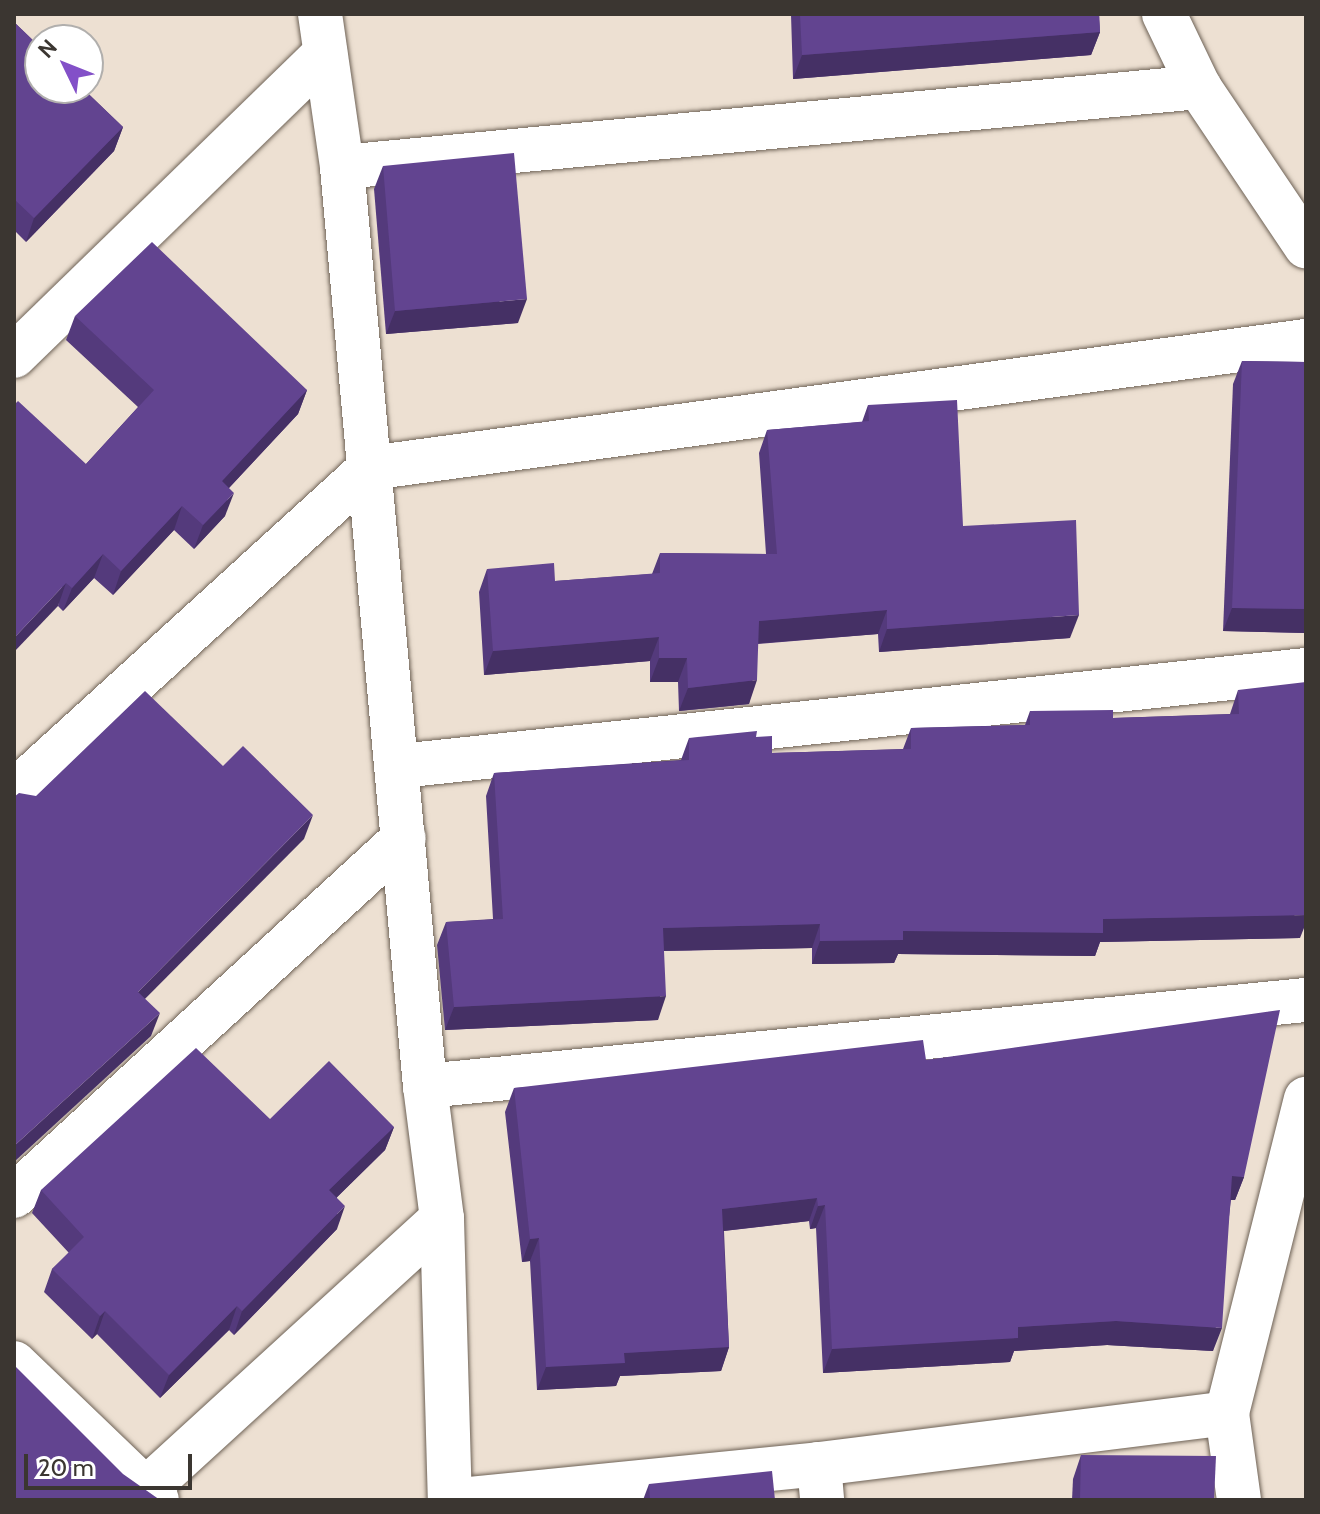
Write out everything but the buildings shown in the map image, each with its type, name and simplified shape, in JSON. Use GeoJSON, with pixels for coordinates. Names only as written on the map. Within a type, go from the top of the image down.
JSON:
{"type":"FeatureCollection","features":[{"type":"Feature","properties":{"kind":"street"},"geometry":{"type":"LineString","coordinates":[[1164,14],[1199,87],[1306,246]]}},
{"type":"Feature","properties":{"kind":"street"},"geometry":{"type":"LineString","coordinates":[[322,34],[342,167],[400,766],[425,1086],[442,1219],[450,1500]]}},
{"type":"Feature","properties":{"kind":"street"},"geometry":{"type":"LineString","coordinates":[[14,356],[322,34]]}},
{"type":"Feature","properties":{"kind":"street"},"geometry":{"type":"LineString","coordinates":[[342,167],[1199,87]]}},
{"type":"Feature","properties":{"kind":"street"},"geometry":{"type":"LineString","coordinates":[[14,792],[370,468],[1306,341]]}},
{"type":"Feature","properties":{"kind":"street"},"geometry":{"type":"LineString","coordinates":[[400,766],[1306,670]]}},
{"type":"Feature","properties":{"kind":"street"},"geometry":{"type":"LineString","coordinates":[[14,1196],[404,838]]}},
{"type":"Feature","properties":{"kind":"street"},"geometry":{"type":"LineString","coordinates":[[425,1086],[1306,1000]]}},
{"type":"Feature","properties":{"kind":"street"},"geometry":{"type":"LineString","coordinates":[[1239,1500],[1227,1413],[1306,1099]]}},
{"type":"Feature","properties":{"kind":"street"},"geometry":{"type":"LineString","coordinates":[[14,1363],[152,1494],[442,1219]]}},
{"type":"Feature","properties":{"kind":"street"},"geometry":{"type":"LineString","coordinates":[[460,1500],[821,1482],[1227,1413]]}}]}
